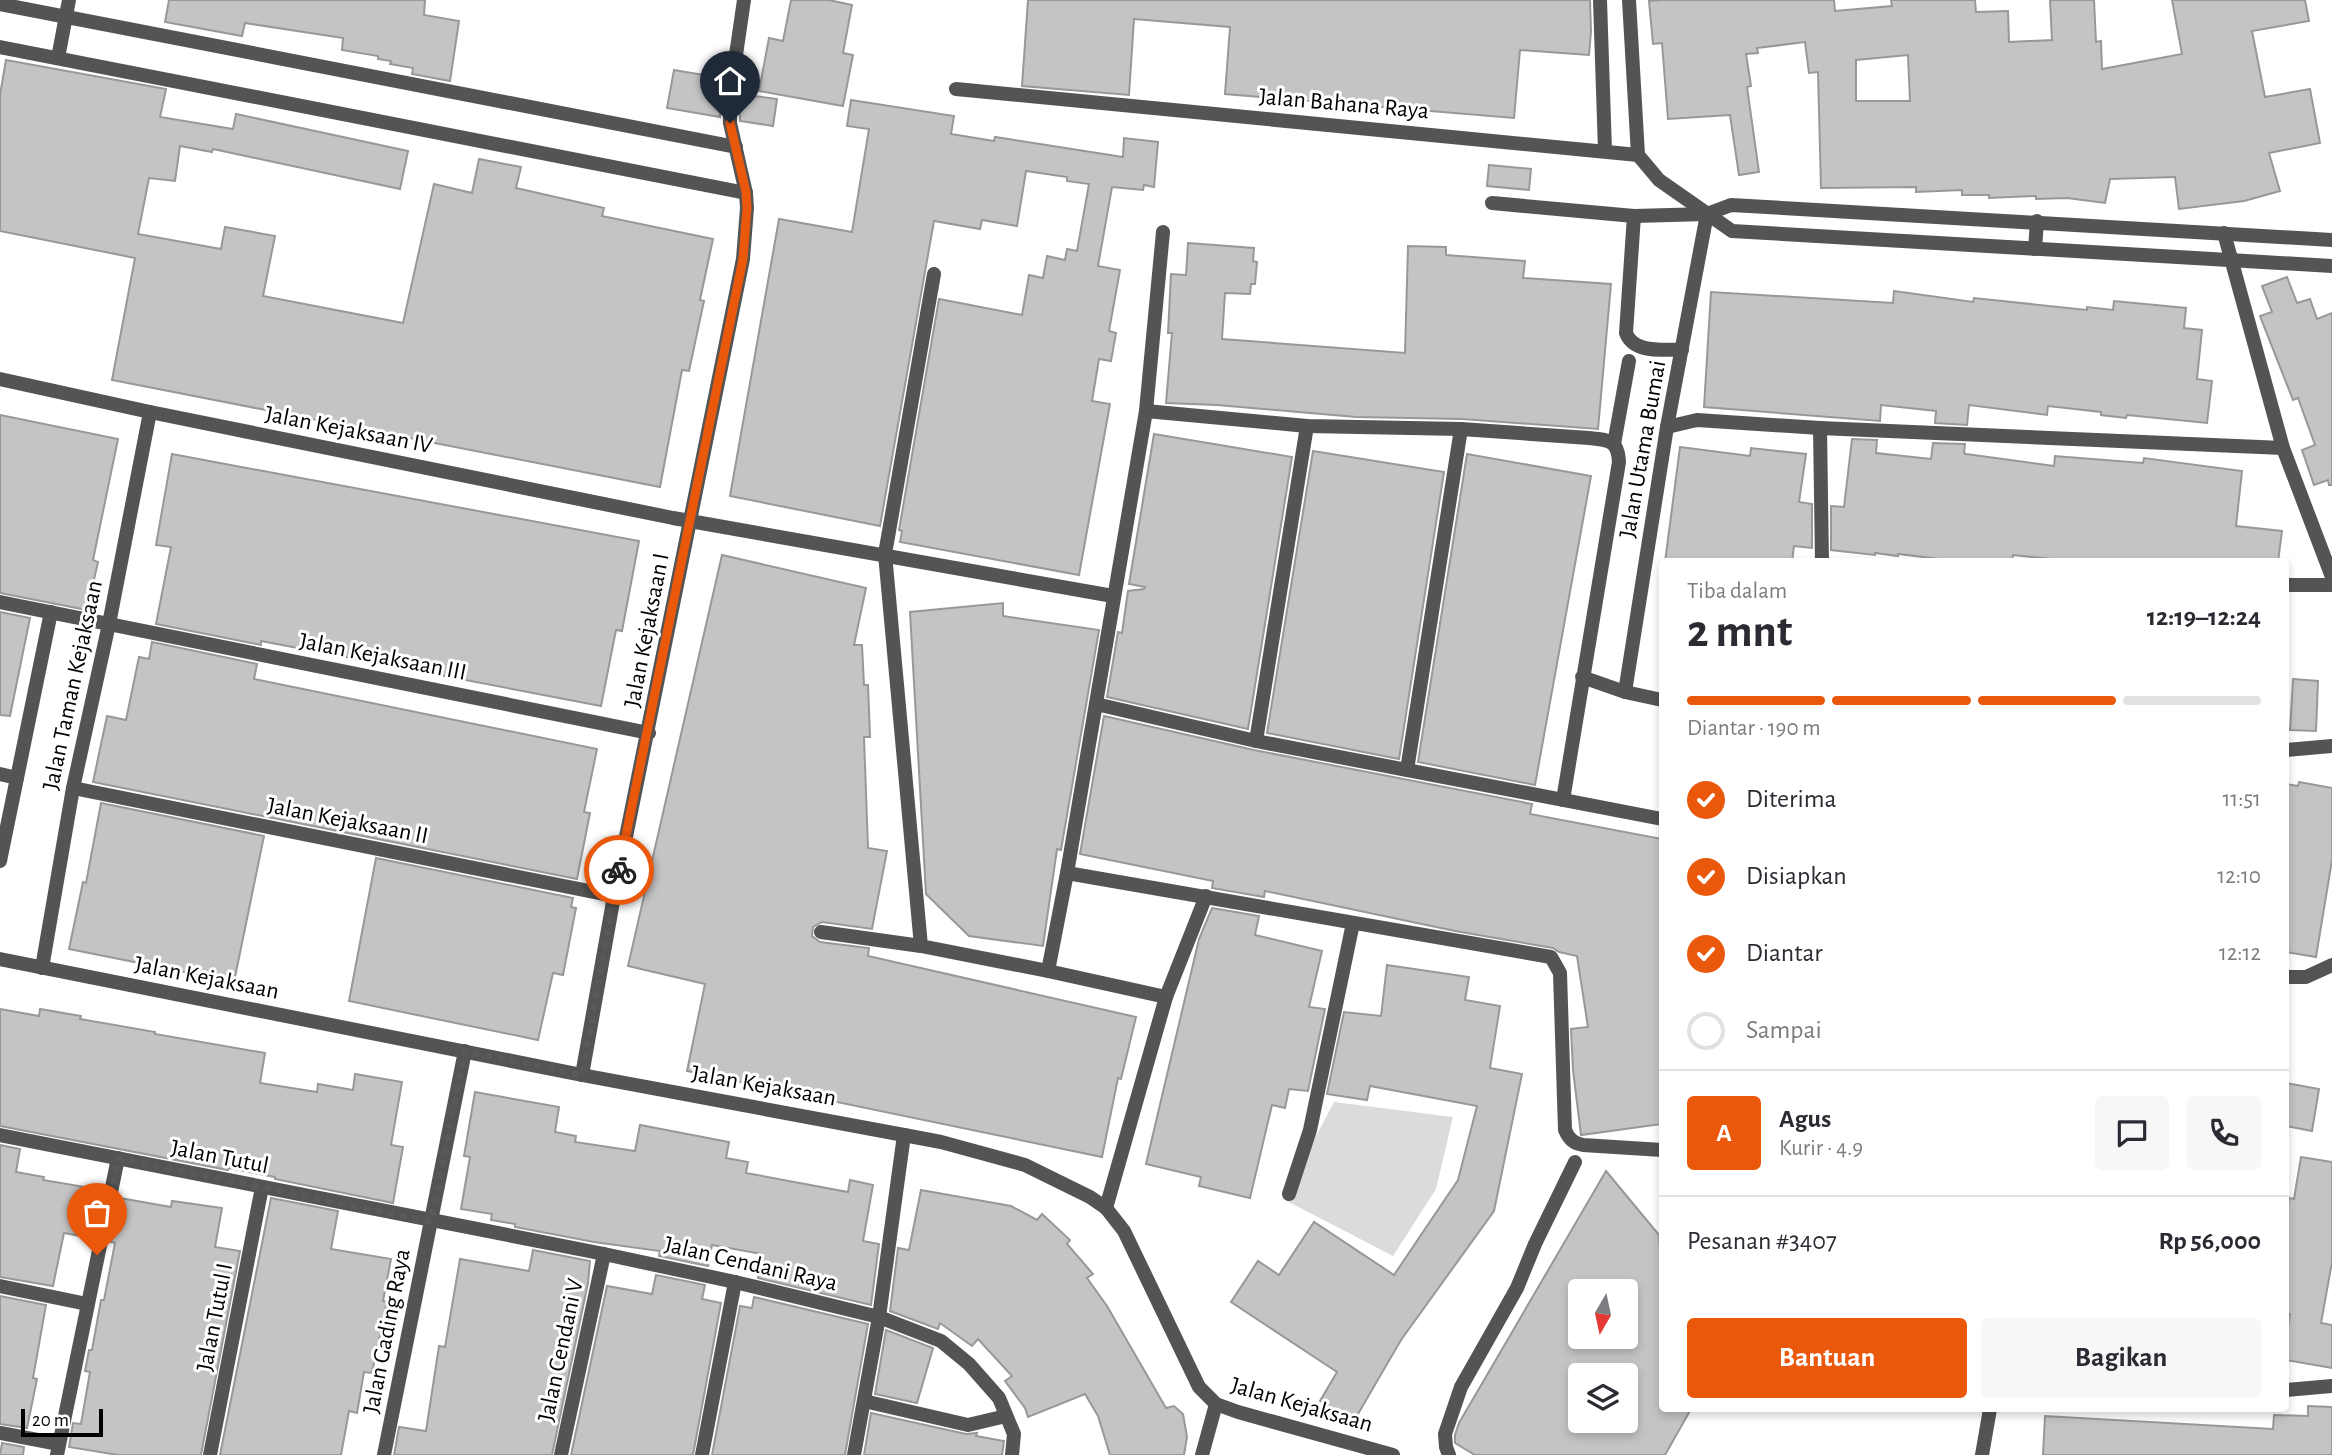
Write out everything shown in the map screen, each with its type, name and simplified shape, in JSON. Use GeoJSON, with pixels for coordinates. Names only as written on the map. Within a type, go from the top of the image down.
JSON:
{"type":"FeatureCollection","features":[{"type":"Feature","properties":{"kind":"street"},"geometry":{"type":"LineString","coordinates":[[58,58],[69,0]]}},
{"type":"Feature","properties":{"kind":"street","name":"Jalan Kejaksaan I"},"geometry":{"type":"LineString","coordinates":[[582,1075],[614,896],[743,259],[746,192],[730,123],[730,96],[744,0]]}},
{"type":"Feature","properties":{"kind":"street"},"geometry":{"type":"LineString","coordinates":[[1600,0],[1605,151]]}},
{"type":"Feature","properties":{"kind":"street"},"geometry":{"type":"LineString","coordinates":[[1629,0],[1638,155],[1659,180],[1732,230],[2332,266]]}},
{"type":"Feature","properties":{"kind":"street"},"geometry":{"type":"LineString","coordinates":[[0,4],[736,147]]}},
{"type":"Feature","properties":{"kind":"street"},"geometry":{"type":"LineString","coordinates":[[0,47],[746,192]]}},
{"type":"Feature","properties":{"kind":"street","name":"Jalan Bahana Raya"},"geometry":{"type":"LineString","coordinates":[[956,89],[1638,155]]}},
{"type":"Feature","properties":{"kind":"street"},"geometry":{"type":"LineString","coordinates":[[1492,204],[1634,216],[1707,214],[1731,205],[2332,240]]}},
{"type":"Feature","properties":{"kind":"street","name":"Jalan Utama Bumai"},"geometry":{"type":"LineString","coordinates":[[1625,692],[1667,426],[1707,214]]}},
{"type":"Feature","properties":{"kind":"street"},"geometry":{"type":"LineString","coordinates":[[1634,216],[1626,333],[1629,342],[1638,347],[1682,351]]}},
{"type":"Feature","properties":{"kind":"street"},"geometry":{"type":"LineString","coordinates":[[2035,249],[2038,221]]}},
{"type":"Feature","properties":{"kind":"street"},"geometry":{"type":"LineString","coordinates":[[1048,971],[1146,411],[1163,232]]}},
{"type":"Feature","properties":{"kind":"street"},"geometry":{"type":"LineString","coordinates":[[2224,233],[2283,448],[2332,577]]}},
{"type":"Feature","properties":{"kind":"street"},"geometry":{"type":"LineString","coordinates":[[921,946],[885,554],[934,274]]}},
{"type":"Feature","properties":{"kind":"street"},"geometry":{"type":"LineString","coordinates":[[1614,444],[1629,361]]}},
{"type":"Feature","properties":{"kind":"street","name":"Jalan Kejaksaan IV"},"geometry":{"type":"LineString","coordinates":[[0,379],[150,412],[690,520],[1113,596]]}},
{"type":"Feature","properties":{"kind":"street"},"geometry":{"type":"LineString","coordinates":[[1146,411],[1307,426],[1461,429],[1604,439],[1614,444],[1619,450],[1619,463],[1563,800]]}},
{"type":"Feature","properties":{"kind":"street","name":"Jalan Taman Kejaksaan"},"geometry":{"type":"LineString","coordinates":[[42,968],[73,788],[109,624],[150,412]]}},
{"type":"Feature","properties":{"kind":"street"},"geometry":{"type":"LineString","coordinates":[[1667,426],[1697,420],[1820,428],[2283,448]]}},
{"type":"Feature","properties":{"kind":"street"},"geometry":{"type":"LineString","coordinates":[[1256,740],[1307,426]]}},
{"type":"Feature","properties":{"kind":"street"},"geometry":{"type":"LineString","coordinates":[[1820,428],[1822,558]]}},
{"type":"Feature","properties":{"kind":"street"},"geometry":{"type":"LineString","coordinates":[[1407,770],[1461,429]]}},
{"type":"Feature","properties":{"kind":"street"},"geometry":{"type":"LineString","coordinates":[[2289,585],[2332,586]]}},
{"type":"Feature","properties":{"kind":"street","name":"Jalan Kejaksaan III"},"geometry":{"type":"LineString","coordinates":[[0,603],[649,733]]}},
{"type":"Feature","properties":{"kind":"street","name":"Jalan Taman Kejaksaan"},"geometry":{"type":"LineString","coordinates":[[0,861],[51,612]]}},
{"type":"Feature","properties":{"kind":"street"},"geometry":{"type":"LineString","coordinates":[[1582,677],[1625,692],[1659,699]]}},
{"type":"Feature","properties":{"kind":"street"},"geometry":{"type":"LineString","coordinates":[[1096,704],[1256,740],[1659,818]]}},
{"type":"Feature","properties":{"kind":"street"},"geometry":{"type":"LineString","coordinates":[[2289,750],[2332,746]]}},
{"type":"Feature","properties":{"kind":"street"},"geometry":{"type":"LineString","coordinates":[[0,774],[17,778]]}},
{"type":"Feature","properties":{"kind":"street","name":"Jalan Kejaksaan II"},"geometry":{"type":"LineString","coordinates":[[73,788],[614,896]]}},
{"type":"Feature","properties":{"kind":"street"},"geometry":{"type":"LineString","coordinates":[[1067,873],[1551,957],[1560,973],[1564,1130],[1574,1143],[1583,1145],[1659,1150]]}},
{"type":"Feature","properties":{"kind":"street"},"geometry":{"type":"LineString","coordinates":[[1106,1208],[1166,997],[1206,896]]}},
{"type":"Feature","properties":{"kind":"street"},"geometry":{"type":"LineString","coordinates":[[1289,1194],[1310,1130],[1353,923]]}},
{"type":"Feature","properties":{"kind":"street"},"geometry":{"type":"LineString","coordinates":[[821,932],[921,946],[1166,997]]}},
{"type":"Feature","properties":{"kind":"street","name":"Jalan Kejaksaan"},"geometry":{"type":"LineString","coordinates":[[0,960],[582,1075],[941,1142],[1024,1166],[1070,1186],[1106,1208],[1124,1231],[1199,1387],[1216,1404],[1393,1455]]}},
{"type":"Feature","properties":{"kind":"street"},"geometry":{"type":"LineString","coordinates":[[2289,977],[2306,976],[2332,965]]}},
{"type":"Feature","properties":{"kind":"street","name":"Jalan Gading Raya"},"geometry":{"type":"LineString","coordinates":[[384,1455],[465,1051]]}},
{"type":"Feature","properties":{"kind":"street","name":"Jalan Tutul"},"geometry":{"type":"LineString","coordinates":[[0,1135],[431,1222]]}},
{"type":"Feature","properties":{"kind":"street"},"geometry":{"type":"LineString","coordinates":[[853,1455],[879,1317],[904,1135]]}},
{"type":"Feature","properties":{"kind":"street"},"geometry":{"type":"LineString","coordinates":[[0,1433],[58,1449],[118,1158]]}},
{"type":"Feature","properties":{"kind":"street"},"geometry":{"type":"LineString","coordinates":[[1449,1455],[1445,1434],[1461,1387],[1517,1288],[1575,1162]]}},
{"type":"Feature","properties":{"kind":"street","name":"Jalan Tutul I"},"geometry":{"type":"LineString","coordinates":[[210,1455],[262,1187]]}},
{"type":"Feature","properties":{"kind":"street","name":"Jalan Cendani Raya"},"geometry":{"type":"LineString","coordinates":[[431,1222],[460,1225],[736,1282],[879,1317],[941,1341],[969,1364],[999,1398],[1014,1434],[1012,1455]]}},
{"type":"Feature","properties":{"kind":"street","name":"Jalan Cendani V"},"geometry":{"type":"LineString","coordinates":[[561,1455],[604,1254]]}},
{"type":"Feature","properties":{"kind":"street"},"geometry":{"type":"LineString","coordinates":[[702,1455],[736,1282]]}},
{"type":"Feature","properties":{"kind":"street"},"geometry":{"type":"LineString","coordinates":[[0,1286],[88,1304]]}},
{"type":"Feature","properties":{"kind":"street"},"geometry":{"type":"LineString","coordinates":[[2289,1390],[2332,1386]]}},
{"type":"Feature","properties":{"kind":"street"},"geometry":{"type":"LineString","coordinates":[[864,1401],[968,1425],[1006,1416]]}},
{"type":"Feature","properties":{"kind":"street"},"geometry":{"type":"LineString","coordinates":[[1202,1455],[1216,1404]]}},
{"type":"Feature","properties":{"kind":"street"},"geometry":{"type":"LineString","coordinates":[[1982,1455],[1989,1412]]}},
{"type":"Feature","properties":{"kind":"shaded area"},"geometry":{"type":"Polygon","coordinates":[[[1334,1102],[1453,1117],[1436,1189],[1393,1256],[1283,1199],[1334,1102]]]}},
{"type":"Feature","properties":{"kind":"building"},"geometry":{"type":"Polygon","coordinates":[[[169,0],[425,0],[424,15],[459,21],[450,81],[412,74],[413,68],[390,64],[391,61],[378,59],[378,56],[342,50],[343,38],[245,23],[242,36],[165,22],[169,0]]]}},
{"type":"Feature","properties":{"kind":"building"},"geometry":{"type":"Polygon","coordinates":[[[791,0],[829,0],[852,5],[843,53],[853,55],[843,106],[759,91],[769,38],[783,41],[791,0]]]}},
{"type":"Feature","properties":{"kind":"building"},"geometry":{"type":"Polygon","coordinates":[[[1028,0],[1590,0],[1591,31],[1589,55],[1520,50],[1514,118],[1225,94],[1230,27],[1134,19],[1129,95],[1022,86],[1028,0]]]}},
{"type":"Feature","properties":{"kind":"building"},"geometry":{"type":"Polygon","coordinates":[[[1834,0],[1835,11],[1892,6],[1891,0],[1975,0],[1976,12],[2008,11],[2009,42],[2052,40],[2050,0],[2094,0],[2096,42],[2101,41],[2102,69],[2182,54],[2172,0],[2305,0],[2309,21],[2252,31],[2265,97],[2310,89],[2320,143],[2269,153],[2280,191],[2244,201],[2179,209],[2175,177],[2110,179],[2105,203],[2067,198],[2036,199],[2036,196],[1989,198],[1989,195],[1962,195],[1962,190],[1916,192],[1916,187],[1821,188],[1818,72],[1809,73],[1805,42],[1757,48],[1758,53],[1746,54],[1751,86],[1747,87],[1759,172],[1739,175],[1730,115],[1668,119],[1662,43],[1653,44],[1649,1],[1834,0]],[[1908,55],[1856,60],[1856,101],[1910,101],[1908,55]]]}},
{"type":"Feature","properties":{"kind":"building"},"geometry":{"type":"Polygon","coordinates":[[[6,60],[166,89],[160,117],[233,129],[236,114],[408,151],[400,189],[213,149],[212,152],[180,146],[175,181],[149,178],[138,234],[221,249],[225,227],[275,236],[263,296],[403,323],[434,184],[472,193],[479,159],[521,167],[516,188],[604,208],[602,216],[713,239],[700,300],[704,301],[689,371],[682,370],[660,487],[112,380],[135,258],[0,231],[0,95],[6,60]]]}},
{"type":"Feature","properties":{"kind":"building"},"geometry":{"type":"Polygon","coordinates":[[[674,70],[710,76],[708,88],[721,91],[720,117],[667,108],[674,70]]]}},
{"type":"Feature","properties":{"kind":"building"},"geometry":{"type":"Polygon","coordinates":[[[740,94],[777,99],[773,126],[740,121],[740,94]]]}},
{"type":"Feature","properties":{"kind":"building"},"geometry":{"type":"Polygon","coordinates":[[[851,100],[954,116],[951,134],[994,141],[995,137],[1123,157],[1124,138],[1158,142],[1154,187],[1144,185],[1143,190],[1112,187],[1098,266],[1120,270],[1109,331],[1116,333],[1111,361],[1099,359],[1092,401],[1110,404],[1079,575],[900,542],[902,531],[899,530],[939,299],[1022,315],[1029,275],[1043,278],[1047,256],[1065,260],[1067,249],[1077,251],[1089,184],[1067,181],[1067,177],[1026,171],[1017,226],[982,220],[980,229],[934,221],[880,526],[730,496],[779,219],[852,232],[869,129],[847,126],[851,100]]]}},
{"type":"Feature","properties":{"kind":"building"},"geometry":{"type":"Polygon","coordinates":[[[1489,165],[1531,169],[1529,190],[1487,186],[1489,165]]]}},
{"type":"Feature","properties":{"kind":"building"},"geometry":{"type":"Polygon","coordinates":[[[1188,243],[1254,248],[1253,261],[1257,262],[1255,284],[1251,284],[1250,294],[1225,293],[1222,339],[1405,353],[1408,246],[1446,247],[1446,255],[1525,261],[1523,278],[1611,284],[1598,429],[1462,419],[1356,417],[1166,403],[1172,333],[1168,333],[1171,274],[1186,275],[1188,243]]]}},
{"type":"Feature","properties":{"kind":"building"},"geometry":{"type":"Polygon","coordinates":[[[2287,277],[2297,303],[2310,299],[2317,319],[2332,313],[2332,485],[2329,485],[2328,480],[2314,485],[2302,450],[2315,445],[2298,398],[2293,400],[2260,316],[2272,312],[2262,286],[2287,277]]]}},
{"type":"Feature","properties":{"kind":"building"},"geometry":{"type":"Polygon","coordinates":[[[1894,291],[1973,302],[1974,298],[2087,310],[2087,307],[2113,310],[2114,301],[2186,308],[2184,328],[2202,330],[2197,379],[2212,381],[2207,423],[2127,415],[2126,418],[2101,415],[2101,412],[2048,406],[2047,415],[1969,405],[1967,425],[1935,423],[1936,411],[1881,405],[1880,421],[1704,407],[1711,292],[1893,303],[1894,291]]]}},
{"type":"Feature","properties":{"kind":"building"},"geometry":{"type":"Polygon","coordinates":[[[0,415],[118,439],[93,560],[98,562],[87,610],[0,593],[0,415]]]}},
{"type":"Feature","properties":{"kind":"building"},"geometry":{"type":"Polygon","coordinates":[[[1154,434],[1292,457],[1248,729],[1107,697],[1118,632],[1122,633],[1128,591],[1145,587],[1129,584],[1154,434]]]}},
{"type":"Feature","properties":{"kind":"building"},"geometry":{"type":"Polygon","coordinates":[[[1852,439],[1877,440],[1876,453],[1931,459],[1933,443],[1965,444],[1966,454],[2054,466],[2055,456],[2143,463],[2144,458],[2242,471],[2236,526],[2282,531],[2279,558],[2042,558],[2013,555],[2013,558],[1931,558],[1898,554],[1875,555],[1831,550],[1831,506],[1844,507],[1852,439]]]}},
{"type":"Feature","properties":{"kind":"building"},"geometry":{"type":"Polygon","coordinates":[[[1680,447],[1750,456],[1751,448],[1806,454],[1799,502],[1812,504],[1812,548],[1794,546],[1792,558],[1666,558],[1680,447]]]}},
{"type":"Feature","properties":{"kind":"building"},"geometry":{"type":"Polygon","coordinates":[[[1313,451],[1444,472],[1399,759],[1267,733],[1313,451]]]}},
{"type":"Feature","properties":{"kind":"building"},"geometry":{"type":"Polygon","coordinates":[[[172,454],[639,541],[622,631],[616,630],[601,706],[261,641],[261,645],[156,624],[171,547],[156,545],[172,454]]]}},
{"type":"Feature","properties":{"kind":"building"},"geometry":{"type":"Polygon","coordinates":[[[1467,454],[1591,476],[1535,785],[1418,762],[1467,454]]]}},
{"type":"Feature","properties":{"kind":"building"},"geometry":{"type":"Polygon","coordinates":[[[722,555],[866,588],[854,645],[862,645],[864,685],[868,685],[870,737],[864,737],[868,848],[887,851],[872,929],[822,922],[813,927],[812,936],[820,942],[869,948],[868,956],[1136,1017],[1121,1079],[1118,1078],[1102,1157],[687,1071],[705,984],[628,966],[722,555]]]}},
{"type":"Feature","properties":{"kind":"building"},"geometry":{"type":"Polygon","coordinates":[[[1003,603],[1003,616],[1099,630],[1061,850],[1057,849],[1043,946],[969,936],[926,894],[910,612],[1003,603]]]}},
{"type":"Feature","properties":{"kind":"building"},"geometry":{"type":"Polygon","coordinates":[[[0,612],[30,618],[10,716],[0,715],[0,612]]]}},
{"type":"Feature","properties":{"kind":"building"},"geometry":{"type":"Polygon","coordinates":[[[152,642],[257,664],[254,679],[597,749],[584,812],[590,813],[577,879],[93,782],[107,716],[126,720],[139,657],[149,659],[152,642]]]}},
{"type":"Feature","properties":{"kind":"building"},"geometry":{"type":"Polygon","coordinates":[[[2293,679],[2318,681],[2316,731],[2290,730],[2293,679]]]}},
{"type":"Feature","properties":{"kind":"building"},"geometry":{"type":"Polygon","coordinates":[[[1104,716],[1254,750],[1532,804],[1530,814],[1659,838],[1659,1124],[1581,1135],[1571,1029],[1588,1027],[1577,956],[1553,948],[1455,931],[1265,891],[1264,897],[1212,888],[1213,881],[1080,854],[1104,716]]]}},
{"type":"Feature","properties":{"kind":"building"},"geometry":{"type":"Polygon","coordinates":[[[2299,782],[2332,788],[2332,860],[2316,957],[2289,952],[2289,784],[2298,786],[2299,782]]]}},
{"type":"Feature","properties":{"kind":"building"},"geometry":{"type":"Polygon","coordinates":[[[101,803],[264,836],[234,982],[69,949],[83,882],[86,883],[101,803]]]}},
{"type":"Feature","properties":{"kind":"building"},"geometry":{"type":"Polygon","coordinates":[[[376,858],[573,898],[571,907],[576,908],[563,975],[553,973],[538,1040],[349,1001],[376,858]]]}},
{"type":"Feature","properties":{"kind":"building"},"geometry":{"type":"Polygon","coordinates":[[[1212,908],[1259,916],[1255,935],[1322,951],[1309,1007],[1325,1009],[1308,1091],[1289,1089],[1285,1108],[1272,1105],[1250,1198],[1199,1186],[1201,1177],[1146,1164],[1199,939],[1212,908]]]}},
{"type":"Feature","properties":{"kind":"building"},"geometry":{"type":"Polygon","coordinates":[[[1387,965],[1469,977],[1465,1000],[1500,1006],[1490,1068],[1522,1074],[1494,1211],[1401,1340],[1354,1421],[1320,1401],[1337,1372],[1231,1302],[1258,1261],[1279,1275],[1314,1222],[1394,1275],[1458,1180],[1477,1106],[1370,1086],[1367,1100],[1327,1094],[1344,1012],[1381,1016],[1387,965]]]}},
{"type":"Feature","properties":{"kind":"building"},"geometry":{"type":"Polygon","coordinates":[[[0,1009],[39,1016],[40,1009],[155,1034],[265,1053],[260,1083],[317,1092],[318,1084],[353,1090],[355,1074],[402,1082],[391,1145],[403,1147],[393,1203],[275,1177],[0,1126],[0,1009]]]}},
{"type":"Feature","properties":{"kind":"building"},"geometry":{"type":"Polygon","coordinates":[[[2289,1084],[2319,1089],[2312,1131],[2289,1127],[2289,1084]]]}},
{"type":"Feature","properties":{"kind":"building"},"geometry":{"type":"Polygon","coordinates":[[[475,1092],[559,1107],[555,1132],[576,1136],[575,1142],[635,1151],[640,1125],[729,1142],[726,1158],[748,1162],[746,1173],[848,1192],[850,1180],[873,1185],[863,1241],[879,1244],[871,1305],[758,1278],[762,1254],[712,1245],[708,1266],[659,1256],[660,1251],[515,1227],[515,1224],[491,1220],[492,1214],[461,1209],[470,1157],[464,1156],[475,1092]]]}},
{"type":"Feature","properties":{"kind":"building"},"geometry":{"type":"Polygon","coordinates":[[[0,1145],[20,1149],[16,1172],[85,1187],[84,1191],[101,1194],[92,1238],[64,1233],[53,1286],[0,1277],[0,1145]]]}},
{"type":"Feature","properties":{"kind":"building"},"geometry":{"type":"Polygon","coordinates":[[[2301,1157],[2332,1162],[2332,1262],[2321,1323],[2332,1325],[2332,1368],[2289,1361],[2289,1198],[2294,1199],[2301,1157]]]}},
{"type":"Feature","properties":{"kind":"building"},"geometry":{"type":"Polygon","coordinates":[[[1606,1171],[1659,1235],[1659,1412],[1689,1412],[1665,1455],[1475,1455],[1455,1443],[1459,1423],[1606,1171]]]}},
{"type":"Feature","properties":{"kind":"building"},"geometry":{"type":"Polygon","coordinates":[[[921,1190],[1011,1206],[1037,1220],[1042,1214],[1070,1240],[1067,1244],[1093,1274],[1087,1278],[1107,1306],[1166,1408],[1174,1406],[1183,1414],[1187,1437],[1184,1455],[1110,1455],[1098,1416],[1085,1394],[1028,1417],[1025,1408],[1005,1381],[1012,1376],[978,1339],[972,1346],[940,1323],[938,1329],[890,1311],[898,1248],[909,1250],[921,1190]]]}},
{"type":"Feature","properties":{"kind":"building"},"geometry":{"type":"Polygon","coordinates":[[[120,1198],[171,1207],[172,1201],[222,1208],[215,1247],[240,1251],[201,1455],[118,1455],[69,1447],[73,1423],[81,1424],[90,1372],[85,1371],[89,1350],[92,1350],[101,1300],[104,1300],[120,1198]]]}},
{"type":"Feature","properties":{"kind":"building"},"geometry":{"type":"Polygon","coordinates":[[[271,1198],[338,1211],[331,1249],[391,1259],[383,1301],[387,1302],[372,1373],[364,1372],[357,1413],[349,1411],[341,1455],[220,1455],[271,1198]]]}},
{"type":"Feature","properties":{"kind":"building"},"geometry":{"type":"Polygon","coordinates":[[[533,1250],[590,1261],[588,1283],[552,1455],[394,1455],[399,1427],[426,1431],[439,1346],[445,1347],[460,1259],[529,1271],[533,1250]]]}},
{"type":"Feature","properties":{"kind":"building"},"geometry":{"type":"Polygon","coordinates":[[[656,1275],[705,1285],[702,1299],[721,1303],[693,1455],[571,1455],[607,1286],[652,1294],[656,1275]]]}},
{"type":"Feature","properties":{"kind":"building"},"geometry":{"type":"Polygon","coordinates":[[[0,1296],[46,1305],[33,1378],[37,1379],[27,1428],[0,1424],[0,1296]]]}},
{"type":"Feature","properties":{"kind":"building"},"geometry":{"type":"Polygon","coordinates":[[[754,1297],[868,1324],[845,1455],[712,1455],[740,1306],[752,1308],[754,1297]]]}},
{"type":"Feature","properties":{"kind":"building"},"geometry":{"type":"Polygon","coordinates":[[[886,1330],[933,1348],[917,1403],[875,1394],[886,1330]]]}},
{"type":"Feature","properties":{"kind":"building"},"geometry":{"type":"Polygon","coordinates":[[[2308,1406],[2332,1407],[2332,1455],[2043,1455],[2045,1416],[2273,1429],[2274,1415],[2308,1416],[2308,1406]]]}},
{"type":"Feature","properties":{"kind":"building"},"geometry":{"type":"Polygon","coordinates":[[[871,1413],[966,1434],[977,1433],[976,1436],[1004,1441],[1002,1455],[864,1455],[871,1413]]]}},
{"type":"Feature","properties":{"kind":"building"},"geometry":{"type":"Polygon","coordinates":[[[2,1443],[24,1447],[23,1455],[0,1455],[2,1443]]]}},
{"type":"Feature","properties":{"kind":"way so far"},"geometry":{"type":"LineString","coordinates":[[97,1255],[118,1158],[431,1222],[465,1051],[582,1075],[619,870]]}},
{"type":"Feature","properties":{"kind":"route"},"geometry":{"type":"LineString","coordinates":[[619,870],[649,733],[743,259],[746,192],[730,123]]}}]}
